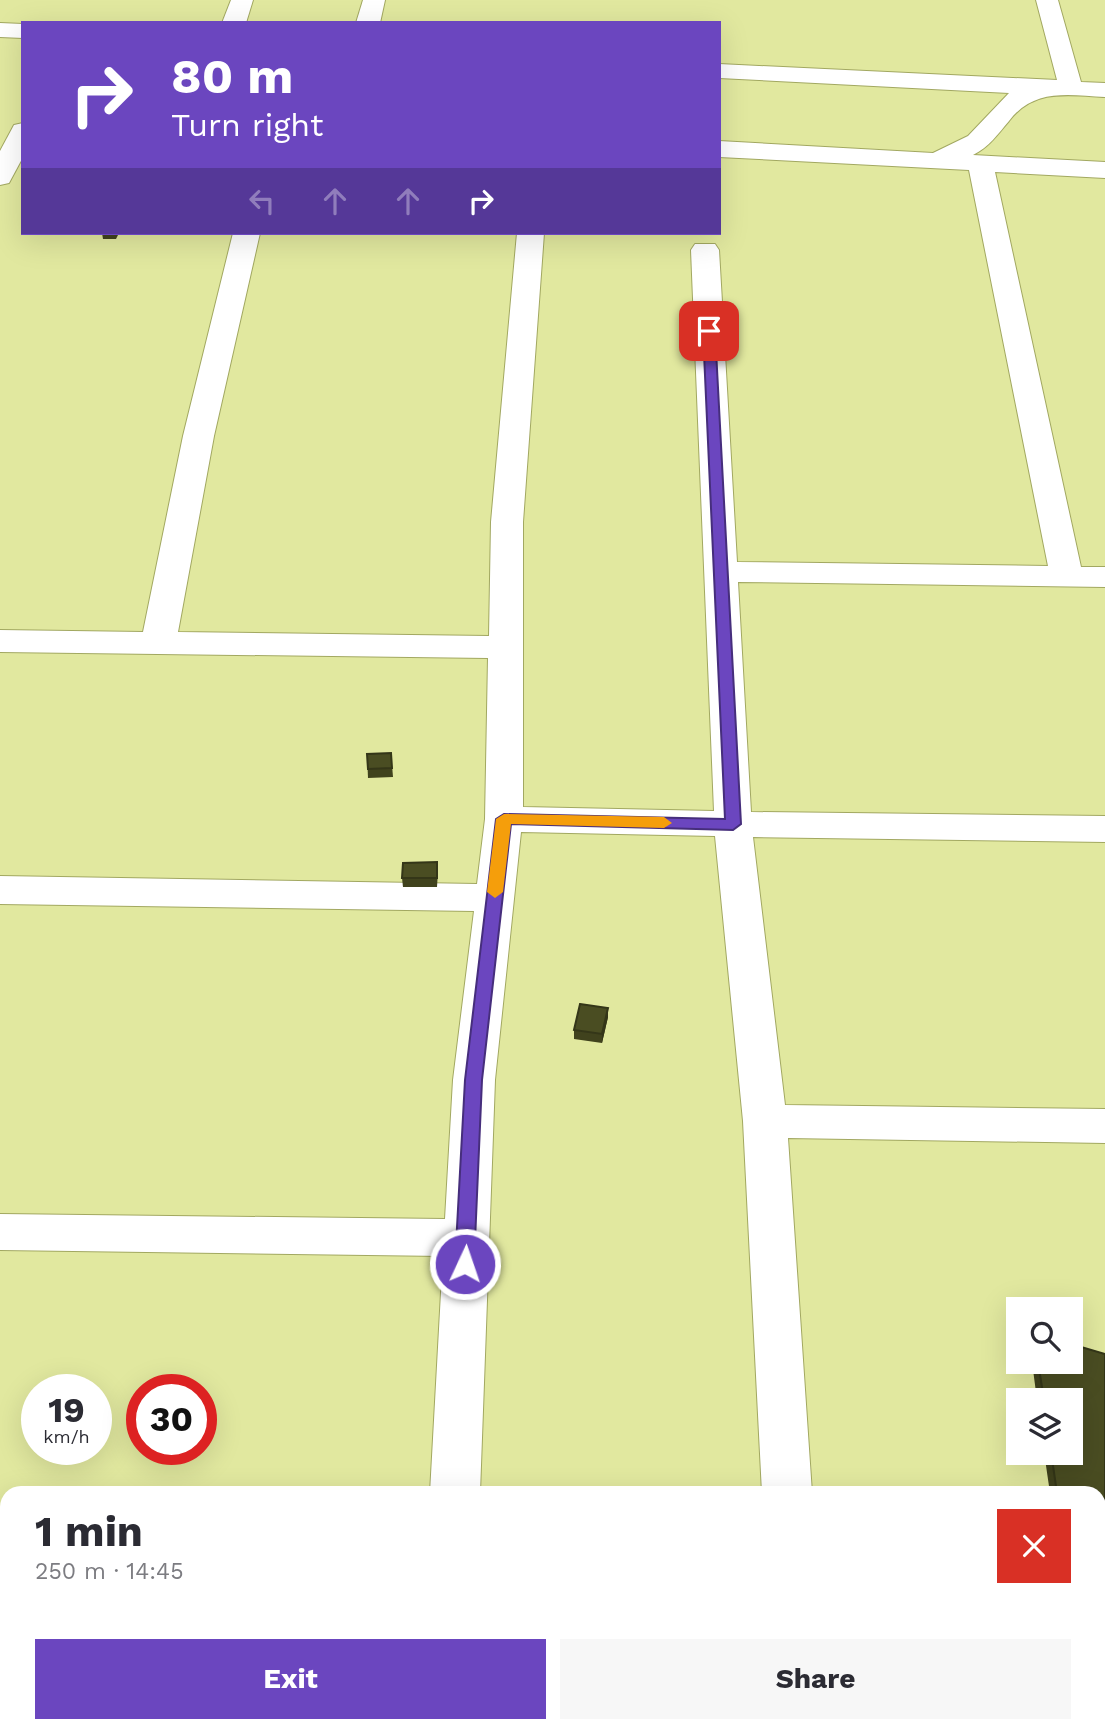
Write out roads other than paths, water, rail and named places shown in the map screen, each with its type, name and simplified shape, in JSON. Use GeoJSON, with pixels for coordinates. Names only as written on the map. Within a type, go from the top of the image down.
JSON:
{"type":"FeatureCollection","features":[{"type":"Feature","properties":{"kind":"street"},"geometry":{"type":"LineString","coordinates":[[235,21],[242,0]]}},
{"type":"Feature","properties":{"kind":"street"},"geometry":{"type":"LineString","coordinates":[[369,21],[374,0]]}},
{"type":"Feature","properties":{"kind":"street"},"geometry":{"type":"LineString","coordinates":[[1047,0],[1063,87]]}},
{"type":"Feature","properties":{"kind":"street"},"geometry":{"type":"LineString","coordinates":[[0,30],[21,31]]}},
{"type":"Feature","properties":{"kind":"street"},"geometry":{"type":"LineString","coordinates":[[721,71],[1105,89]]}},
{"type":"Feature","properties":{"kind":"street"},"geometry":{"type":"LineString","coordinates":[[938,160],[967,149],[982,138],[1003,108],[1016,98],[1035,89],[1063,87]]}},
{"type":"Feature","properties":{"kind":"street"},"geometry":{"type":"LineString","coordinates":[[0,177],[19,118]]}},
{"type":"Feature","properties":{"kind":"street"},"geometry":{"type":"LineString","coordinates":[[721,149],[1105,170]]}},
{"type":"Feature","properties":{"kind":"street"},"geometry":{"type":"LineString","coordinates":[[979,163],[1067,577]]}},
{"type":"Feature","properties":{"kind":"street"},"geometry":{"type":"LineString","coordinates":[[159,640],[201,415],[246,235]]}},
{"type":"Feature","properties":{"kind":"street"},"geometry":{"type":"LineString","coordinates":[[455,1486],[474,1080],[504,819],[507,522],[531,235]]}},
{"type":"Feature","properties":{"kind":"street"},"geometry":{"type":"LineString","coordinates":[[705,250],[733,824],[765,1121],[787,1486]]}},
{"type":"Feature","properties":{"kind":"street"},"geometry":{"type":"LineString","coordinates":[[721,572],[1105,577]]}},
{"type":"Feature","properties":{"kind":"street"},"geometry":{"type":"LineString","coordinates":[[0,641],[159,640],[506,647]]}},
{"type":"Feature","properties":{"kind":"street"},"geometry":{"type":"LineString","coordinates":[[504,819],[1105,829]]}},
{"type":"Feature","properties":{"kind":"street"},"geometry":{"type":"LineString","coordinates":[[0,890],[494,898]]}},
{"type":"Feature","properties":{"kind":"street"},"geometry":{"type":"LineString","coordinates":[[765,1121],[1105,1126]]}},
{"type":"Feature","properties":{"kind":"street"},"geometry":{"type":"LineString","coordinates":[[0,1232],[466,1238]]}}]}
